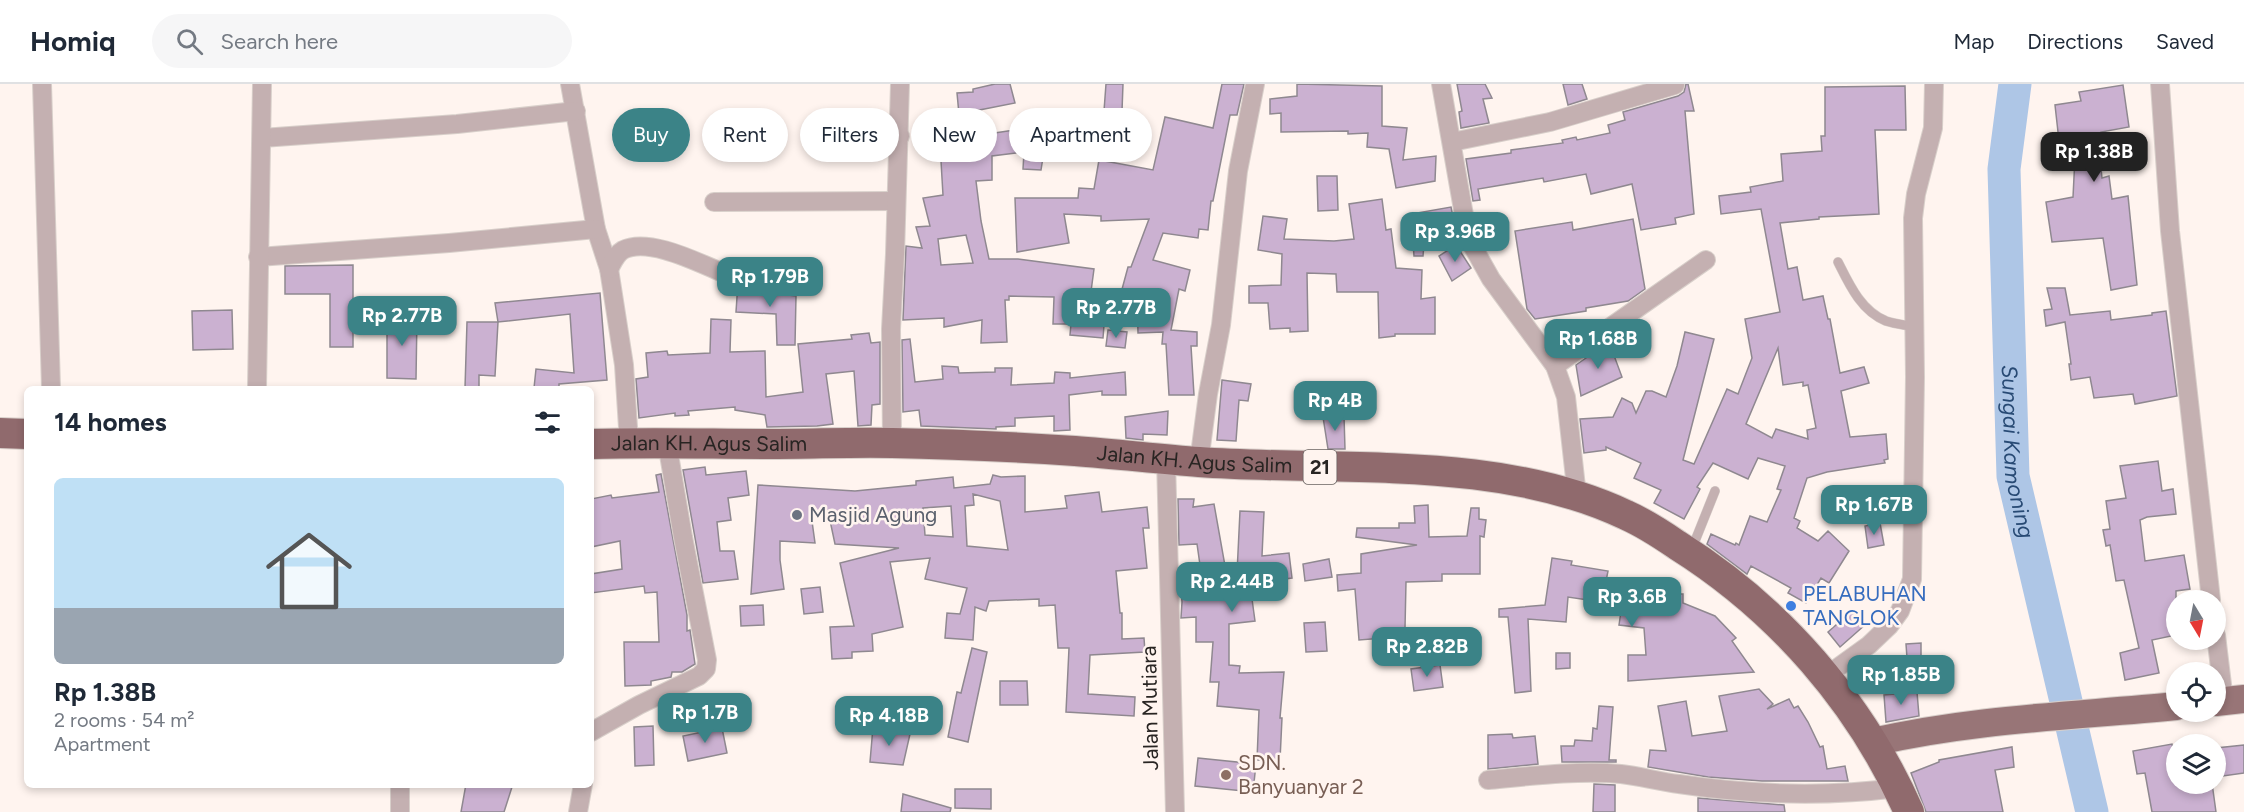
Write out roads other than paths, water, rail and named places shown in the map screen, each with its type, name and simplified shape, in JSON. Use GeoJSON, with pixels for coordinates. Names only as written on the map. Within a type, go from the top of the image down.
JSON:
{"type":"FeatureCollection","features":[{"type":"Feature","properties":{"kind":"highway"},"geometry":{"type":"LineString","coordinates":[[0,433],[24,434]]}},
{"type":"Feature","properties":{"kind":"highway","name":"Jalan KH. Agus Salim"},"geometry":{"type":"LineString","coordinates":[[594,444],[892,443],[1077,451],[1199,462],[1481,475],[1578,496],[1628,515],[1690,553],[1771,616],[1798,642],[1826,676],[1873,742],[1904,800]]}},
{"type":"Feature","properties":{"kind":"main road"},"geometry":{"type":"LineString","coordinates":[[1873,742],[1928,731],[2006,721],[2166,707]]}},
{"type":"Feature","properties":{"kind":"street"},"geometry":{"type":"LineString","coordinates":[[42,84],[51,386]]}},
{"type":"Feature","properties":{"kind":"street"},"geometry":{"type":"LineString","coordinates":[[257,386],[262,84]]}},
{"type":"Feature","properties":{"kind":"street"},"geometry":{"type":"LineString","coordinates":[[570,84],[596,229],[609,269],[624,365],[629,443]]}},
{"type":"Feature","properties":{"kind":"street"},"geometry":{"type":"LineString","coordinates":[[892,443],[891,328],[896,254],[900,84]]}},
{"type":"Feature","properties":{"kind":"street"},"geometry":{"type":"LineString","coordinates":[[1199,462],[1208,394],[1221,325],[1238,171],[1256,84]]}},
{"type":"Feature","properties":{"kind":"street"},"geometry":{"type":"LineString","coordinates":[[1441,84],[1468,238],[1491,279],[1555,366],[1566,397],[1578,496]]}},
{"type":"Feature","properties":{"kind":"street"},"geometry":{"type":"LineString","coordinates":[[1452,142],[1550,122],[1675,84]]}},
{"type":"Feature","properties":{"kind":"street"},"geometry":{"type":"LineString","coordinates":[[1826,676],[1869,645],[1889,626],[1900,611],[1912,579],[1915,327],[1913,218],[1916,194],[1933,128],[1934,84]]}},
{"type":"Feature","properties":{"kind":"street"},"geometry":{"type":"LineString","coordinates":[[2160,84],[2170,231],[2210,590]]}},
{"type":"Feature","properties":{"kind":"street"},"geometry":{"type":"LineString","coordinates":[[262,138],[457,124],[576,111]]}},
{"type":"Feature","properties":{"kind":"street"},"geometry":{"type":"LineString","coordinates":[[714,202],[896,201]]}},
{"type":"Feature","properties":{"kind":"street"},"geometry":{"type":"LineString","coordinates":[[258,258],[596,229]]}},
{"type":"Feature","properties":{"kind":"street"},"geometry":{"type":"LineString","coordinates":[[609,269],[619,253],[632,247],[644,247],[682,256],[721,272]]}},
{"type":"Feature","properties":{"kind":"street"},"geometry":{"type":"LineString","coordinates":[[1555,366],[1706,260]]}},
{"type":"Feature","properties":{"kind":"street"},"geometry":{"type":"LineString","coordinates":[[594,732],[639,705],[699,676],[707,666],[667,444]]}},
{"type":"Feature","properties":{"kind":"street","name":"Jalan Mutiara"},"geometry":{"type":"LineString","coordinates":[[1166,459],[1175,812]]}},
{"type":"Feature","properties":{"kind":"street"},"geometry":{"type":"LineString","coordinates":[[1844,496],[1914,497]]}},
{"type":"Feature","properties":{"kind":"street"},"geometry":{"type":"LineString","coordinates":[[2219,650],[2228,700]]}},
{"type":"Feature","properties":{"kind":"street"},"geometry":{"type":"LineString","coordinates":[[1488,780],[1548,775],[1619,774],[1712,788],[1802,795],[1855,793],[1904,800]]}},
{"type":"Feature","properties":{"kind":"street"},"geometry":{"type":"LineString","coordinates":[[400,788],[400,812]]}},
{"type":"Feature","properties":{"kind":"street"},"geometry":{"type":"LineString","coordinates":[[578,812],[581,788]]}},
{"type":"Feature","properties":{"kind":"lane"},"geometry":{"type":"LineString","coordinates":[[1838,262],[1857,297],[1870,310],[1885,321],[1915,327]]}},
{"type":"Feature","properties":{"kind":"lane"},"geometry":{"type":"LineString","coordinates":[[1690,553],[1714,491]]}},
{"type":"Feature","properties":{"kind":"waterway","name":"Sungai Kamoning"},"geometry":{"type":"LineString","coordinates":[[2015,84],[2004,169],[2013,476],[2092,812]]}},
{"type":"Feature","properties":{"kind":"place","name":"Masjid Agung"},"geometry":{"type":"Point","coordinates":[797,515]}},
{"type":"Feature","properties":{"kind":"place","name":"PELABUHAN TANGLOK"},"geometry":{"type":"Point","coordinates":[1791,606]}},
{"type":"Feature","properties":{"kind":"place","name":"SDN. Banyuanyar 2"},"geometry":{"type":"Point","coordinates":[1226,775]}}]}
